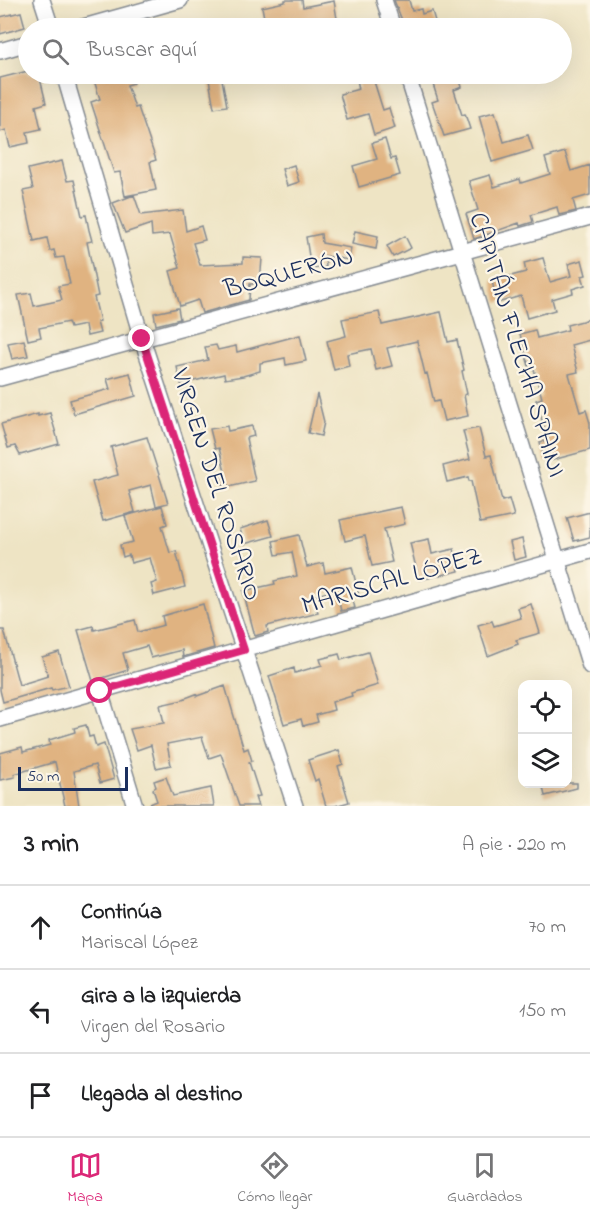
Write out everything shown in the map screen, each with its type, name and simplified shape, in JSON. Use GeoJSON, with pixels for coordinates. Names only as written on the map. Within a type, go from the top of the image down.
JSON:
{"type":"FeatureCollection","features":[{"type":"Feature","properties":{"kind":"street"},"geometry":{"type":"LineString","coordinates":[[42,0],[48,18]]}},
{"type":"Feature","properties":{"kind":"street"},"geometry":{"type":"LineString","coordinates":[[116,18],[180,0]]}},
{"type":"Feature","properties":{"kind":"street"},"geometry":{"type":"LineString","coordinates":[[384,0],[390,18]]}},
{"type":"Feature","properties":{"kind":"street"},"geometry":{"type":"LineString","coordinates":[[0,51],[18,46]]}},
{"type":"Feature","properties":{"kind":"street","name":"VIRGEN DEL ROSARIO"},"geometry":{"type":"LineString","coordinates":[[67,84],[142,339],[296,806]]}},
{"type":"Feature","properties":{"kind":"street","name":"CAPITÁN FLECHA SPAINI"},"geometry":{"type":"LineString","coordinates":[[410,84],[590,666]]}},
{"type":"Feature","properties":{"kind":"street","name":"BOQUERÓN"},"geometry":{"type":"LineString","coordinates":[[0,378],[590,217]]}},
{"type":"Feature","properties":{"kind":"street","name":"MARISCAL LÓPEZ"},"geometry":{"type":"LineString","coordinates":[[0,719],[590,551]]}},
{"type":"Feature","properties":{"kind":"street"},"geometry":{"type":"LineString","coordinates":[[100,691],[135,806]]}},
{"type":"Feature","properties":{"kind":"building"},"geometry":{"type":"Polygon","coordinates":[[[285,0],[302,0],[303,7],[334,1],[337,18],[264,18],[262,7],[285,2],[285,0]]]}},
{"type":"Feature","properties":{"kind":"building"},"geometry":{"type":"Polygon","coordinates":[[[394,0],[409,0],[412,11],[421,9],[422,14],[432,11],[434,18],[401,18],[394,0]]]}},
{"type":"Feature","properties":{"kind":"building"},"geometry":{"type":"Polygon","coordinates":[[[21,12],[23,18],[18,18],[18,29],[0,34],[0,17],[21,12]]]}},
{"type":"Feature","properties":{"kind":"building"},"geometry":{"type":"Polygon","coordinates":[[[18,74],[18,84],[41,84],[46,103],[36,106],[41,129],[27,132],[29,143],[10,147],[6,130],[0,132],[0,78],[18,74]]]}},
{"type":"Feature","properties":{"kind":"building"},"geometry":{"type":"Polygon","coordinates":[[[95,84],[130,84],[127,85],[135,108],[138,107],[156,160],[150,162],[156,190],[125,196],[120,172],[114,173],[91,102],[100,99],[95,84]]]}},
{"type":"Feature","properties":{"kind":"building"},"geometry":{"type":"Polygon","coordinates":[[[210,84],[223,84],[227,106],[214,108],[210,84]]]}},
{"type":"Feature","properties":{"kind":"building"},"geometry":{"type":"Polygon","coordinates":[[[358,84],[375,84],[383,110],[389,108],[395,128],[374,135],[368,114],[347,120],[340,94],[359,89],[358,84]]]}},
{"type":"Feature","properties":{"kind":"building"},"geometry":{"type":"Polygon","coordinates":[[[433,84],[461,84],[462,87],[454,90],[462,115],[465,114],[470,129],[444,136],[432,102],[438,100],[433,84]]]}},
{"type":"Feature","properties":{"kind":"building"},"geometry":{"type":"Polygon","coordinates":[[[495,112],[504,142],[528,135],[533,150],[492,162],[479,116],[495,112]]]}},
{"type":"Feature","properties":{"kind":"building"},"geometry":{"type":"Polygon","coordinates":[[[385,139],[391,159],[395,158],[400,175],[359,187],[353,166],[377,159],[372,143],[385,139]]]}},
{"type":"Feature","properties":{"kind":"building"},"geometry":{"type":"Polygon","coordinates":[[[565,152],[571,171],[590,165],[590,195],[573,200],[576,211],[559,215],[557,207],[531,215],[533,222],[520,226],[519,223],[474,239],[466,214],[478,210],[469,181],[490,175],[494,187],[520,179],[521,183],[550,174],[545,158],[565,152]]]}},
{"type":"Feature","properties":{"kind":"building"},"geometry":{"type":"Polygon","coordinates":[[[62,161],[67,181],[74,180],[82,216],[86,215],[92,241],[87,242],[98,296],[94,297],[100,321],[97,322],[100,333],[87,336],[85,325],[70,328],[68,322],[39,328],[41,337],[28,340],[18,295],[31,293],[34,306],[62,300],[58,286],[70,284],[64,257],[56,258],[54,250],[50,251],[47,238],[34,241],[23,191],[33,189],[28,169],[62,161]]]}},
{"type":"Feature","properties":{"kind":"building"},"geometry":{"type":"Polygon","coordinates":[[[294,165],[299,182],[287,186],[282,169],[294,165]]]}},
{"type":"Feature","properties":{"kind":"building"},"geometry":{"type":"Polygon","coordinates":[[[134,195],[141,215],[183,210],[186,231],[201,226],[205,240],[193,243],[200,265],[243,263],[243,257],[262,258],[260,284],[250,284],[249,300],[202,313],[198,300],[180,306],[170,271],[180,268],[170,234],[152,236],[151,224],[125,233],[113,203],[134,195]]]}},
{"type":"Feature","properties":{"kind":"building"},"geometry":{"type":"Polygon","coordinates":[[[355,231],[378,236],[376,249],[352,244],[355,231]]]}},
{"type":"Feature","properties":{"kind":"building"},"geometry":{"type":"Polygon","coordinates":[[[321,234],[322,243],[351,248],[349,260],[325,256],[326,267],[311,269],[306,237],[321,234]]]}},
{"type":"Feature","properties":{"kind":"building"},"geometry":{"type":"Polygon","coordinates":[[[405,236],[411,248],[393,257],[387,246],[405,236]]]}},
{"type":"Feature","properties":{"kind":"building"},"geometry":{"type":"Polygon","coordinates":[[[543,258],[550,282],[571,276],[568,264],[582,260],[586,275],[582,276],[585,285],[572,289],[573,293],[552,299],[555,310],[527,318],[521,296],[497,303],[492,281],[526,272],[524,263],[543,258]]]}},
{"type":"Feature","properties":{"kind":"building"},"geometry":{"type":"Polygon","coordinates":[[[178,308],[180,319],[156,325],[154,313],[178,308]]]}},
{"type":"Feature","properties":{"kind":"building"},"geometry":{"type":"Polygon","coordinates":[[[379,312],[382,325],[441,312],[448,342],[457,340],[464,370],[462,371],[467,394],[464,395],[468,416],[444,421],[439,401],[434,402],[417,341],[387,348],[392,366],[376,370],[371,349],[347,354],[349,366],[334,370],[327,341],[346,336],[342,319],[379,312]]]}},
{"type":"Feature","properties":{"kind":"building"},"geometry":{"type":"Polygon","coordinates":[[[590,319],[590,340],[571,345],[578,372],[569,374],[580,412],[586,410],[590,423],[590,450],[545,462],[540,442],[548,440],[536,400],[542,398],[534,369],[530,370],[520,334],[535,330],[537,338],[568,330],[567,325],[590,319]]]}},
{"type":"Feature","properties":{"kind":"building"},"geometry":{"type":"Polygon","coordinates":[[[300,335],[306,361],[286,365],[285,358],[260,363],[260,371],[243,376],[225,379],[224,374],[181,384],[177,367],[208,360],[205,347],[216,345],[218,350],[236,346],[237,352],[300,335]]]}},
{"type":"Feature","properties":{"kind":"building"},"geometry":{"type":"Polygon","coordinates":[[[24,340],[28,356],[12,359],[8,343],[24,340]]]}},
{"type":"Feature","properties":{"kind":"building"},"geometry":{"type":"Polygon","coordinates":[[[130,373],[136,396],[74,414],[70,400],[110,389],[107,379],[130,373]]]}},
{"type":"Feature","properties":{"kind":"building"},"geometry":{"type":"Polygon","coordinates":[[[317,394],[324,422],[321,436],[308,433],[317,394]]]}},
{"type":"Feature","properties":{"kind":"building"},"geometry":{"type":"Polygon","coordinates":[[[50,413],[59,444],[20,455],[15,446],[8,448],[1,424],[50,413]]]}},
{"type":"Feature","properties":{"kind":"building"},"geometry":{"type":"Polygon","coordinates":[[[227,426],[228,431],[252,426],[254,436],[246,438],[255,481],[229,487],[228,485],[223,486],[220,473],[225,472],[219,448],[215,449],[210,429],[227,426]]]}},
{"type":"Feature","properties":{"kind":"building"},"geometry":{"type":"Polygon","coordinates":[[[479,428],[486,456],[491,455],[502,501],[509,499],[514,516],[480,523],[471,481],[468,477],[447,482],[443,466],[470,459],[463,431],[479,428]]]}},
{"type":"Feature","properties":{"kind":"building"},"geometry":{"type":"Polygon","coordinates":[[[147,437],[168,503],[156,506],[151,485],[129,491],[135,512],[103,521],[92,482],[118,475],[111,447],[147,437]]]}},
{"type":"Feature","properties":{"kind":"building"},"geometry":{"type":"Polygon","coordinates":[[[162,506],[167,524],[162,526],[170,553],[176,551],[185,587],[154,595],[151,584],[157,582],[150,558],[131,563],[129,555],[123,557],[120,545],[133,542],[125,516],[162,506]]]}},
{"type":"Feature","properties":{"kind":"building"},"geometry":{"type":"Polygon","coordinates":[[[401,507],[405,524],[384,529],[392,562],[372,566],[365,536],[345,541],[340,520],[401,507]]]}},
{"type":"Feature","properties":{"kind":"building"},"geometry":{"type":"Polygon","coordinates":[[[590,512],[590,537],[574,541],[567,518],[590,512]]]}},
{"type":"Feature","properties":{"kind":"building"},"geometry":{"type":"Polygon","coordinates":[[[268,520],[273,536],[244,544],[240,529],[268,520]]]}},
{"type":"Feature","properties":{"kind":"building"},"geometry":{"type":"Polygon","coordinates":[[[299,535],[307,567],[323,563],[325,573],[352,567],[359,596],[352,597],[355,608],[341,611],[336,590],[313,596],[318,613],[267,626],[268,632],[255,636],[243,591],[275,584],[274,581],[297,576],[292,552],[276,555],[273,541],[299,535]]]}},
{"type":"Feature","properties":{"kind":"building"},"geometry":{"type":"Polygon","coordinates":[[[429,539],[432,554],[454,549],[459,571],[419,580],[410,543],[429,539]]]}},
{"type":"Feature","properties":{"kind":"building"},"geometry":{"type":"Polygon","coordinates":[[[522,539],[526,557],[514,560],[510,542],[522,539]]]}},
{"type":"Feature","properties":{"kind":"building"},"geometry":{"type":"Polygon","coordinates":[[[203,604],[214,648],[183,657],[182,650],[151,658],[147,646],[123,653],[128,670],[93,681],[78,630],[93,626],[94,630],[135,620],[138,632],[164,625],[162,616],[203,604]]]}},
{"type":"Feature","properties":{"kind":"building"},"geometry":{"type":"Polygon","coordinates":[[[531,604],[540,633],[516,640],[518,644],[488,656],[478,625],[492,621],[494,626],[521,618],[518,608],[531,604]]]}},
{"type":"Feature","properties":{"kind":"building"},"geometry":{"type":"Polygon","coordinates":[[[0,630],[4,630],[19,685],[48,676],[42,657],[59,652],[69,686],[52,690],[51,688],[3,702],[0,690],[0,630]]]}},
{"type":"Feature","properties":{"kind":"building"},"geometry":{"type":"Polygon","coordinates":[[[368,652],[378,685],[351,693],[352,696],[332,702],[334,710],[316,715],[318,722],[303,726],[301,719],[284,724],[269,676],[294,668],[295,673],[322,665],[320,659],[339,654],[341,660],[368,652]]]}},
{"type":"Feature","properties":{"kind":"building"},"geometry":{"type":"Polygon","coordinates":[[[225,686],[244,750],[248,748],[252,761],[249,762],[260,796],[255,797],[258,806],[239,806],[221,754],[209,758],[202,737],[167,744],[171,765],[156,768],[151,745],[137,750],[130,729],[164,723],[160,705],[225,686]]]}},
{"type":"Feature","properties":{"kind":"building"},"geometry":{"type":"Polygon","coordinates":[[[86,725],[89,737],[93,736],[96,747],[104,744],[114,779],[100,783],[95,765],[74,771],[79,806],[65,806],[55,762],[14,774],[15,777],[0,780],[0,753],[22,747],[23,752],[50,745],[49,740],[75,732],[74,728],[86,725]]]}},
{"type":"Feature","properties":{"kind":"building"},"geometry":{"type":"Polygon","coordinates":[[[339,750],[343,764],[338,766],[349,802],[326,806],[318,779],[315,781],[308,760],[339,750]]]}},
{"type":"Feature","properties":{"kind":"building"},"geometry":{"type":"Polygon","coordinates":[[[166,777],[173,796],[211,788],[214,806],[151,806],[150,804],[157,801],[153,789],[156,787],[154,781],[166,777]]]}},
{"type":"Feature","properties":{"kind":"building"},"geometry":{"type":"Polygon","coordinates":[[[572,783],[577,783],[577,788],[545,796],[543,788],[572,788],[572,783]]]}},
{"type":"Feature","properties":{"kind":"route"},"geometry":{"type":"LineString","coordinates":[[100,691],[244,650],[142,339]]}}]}
